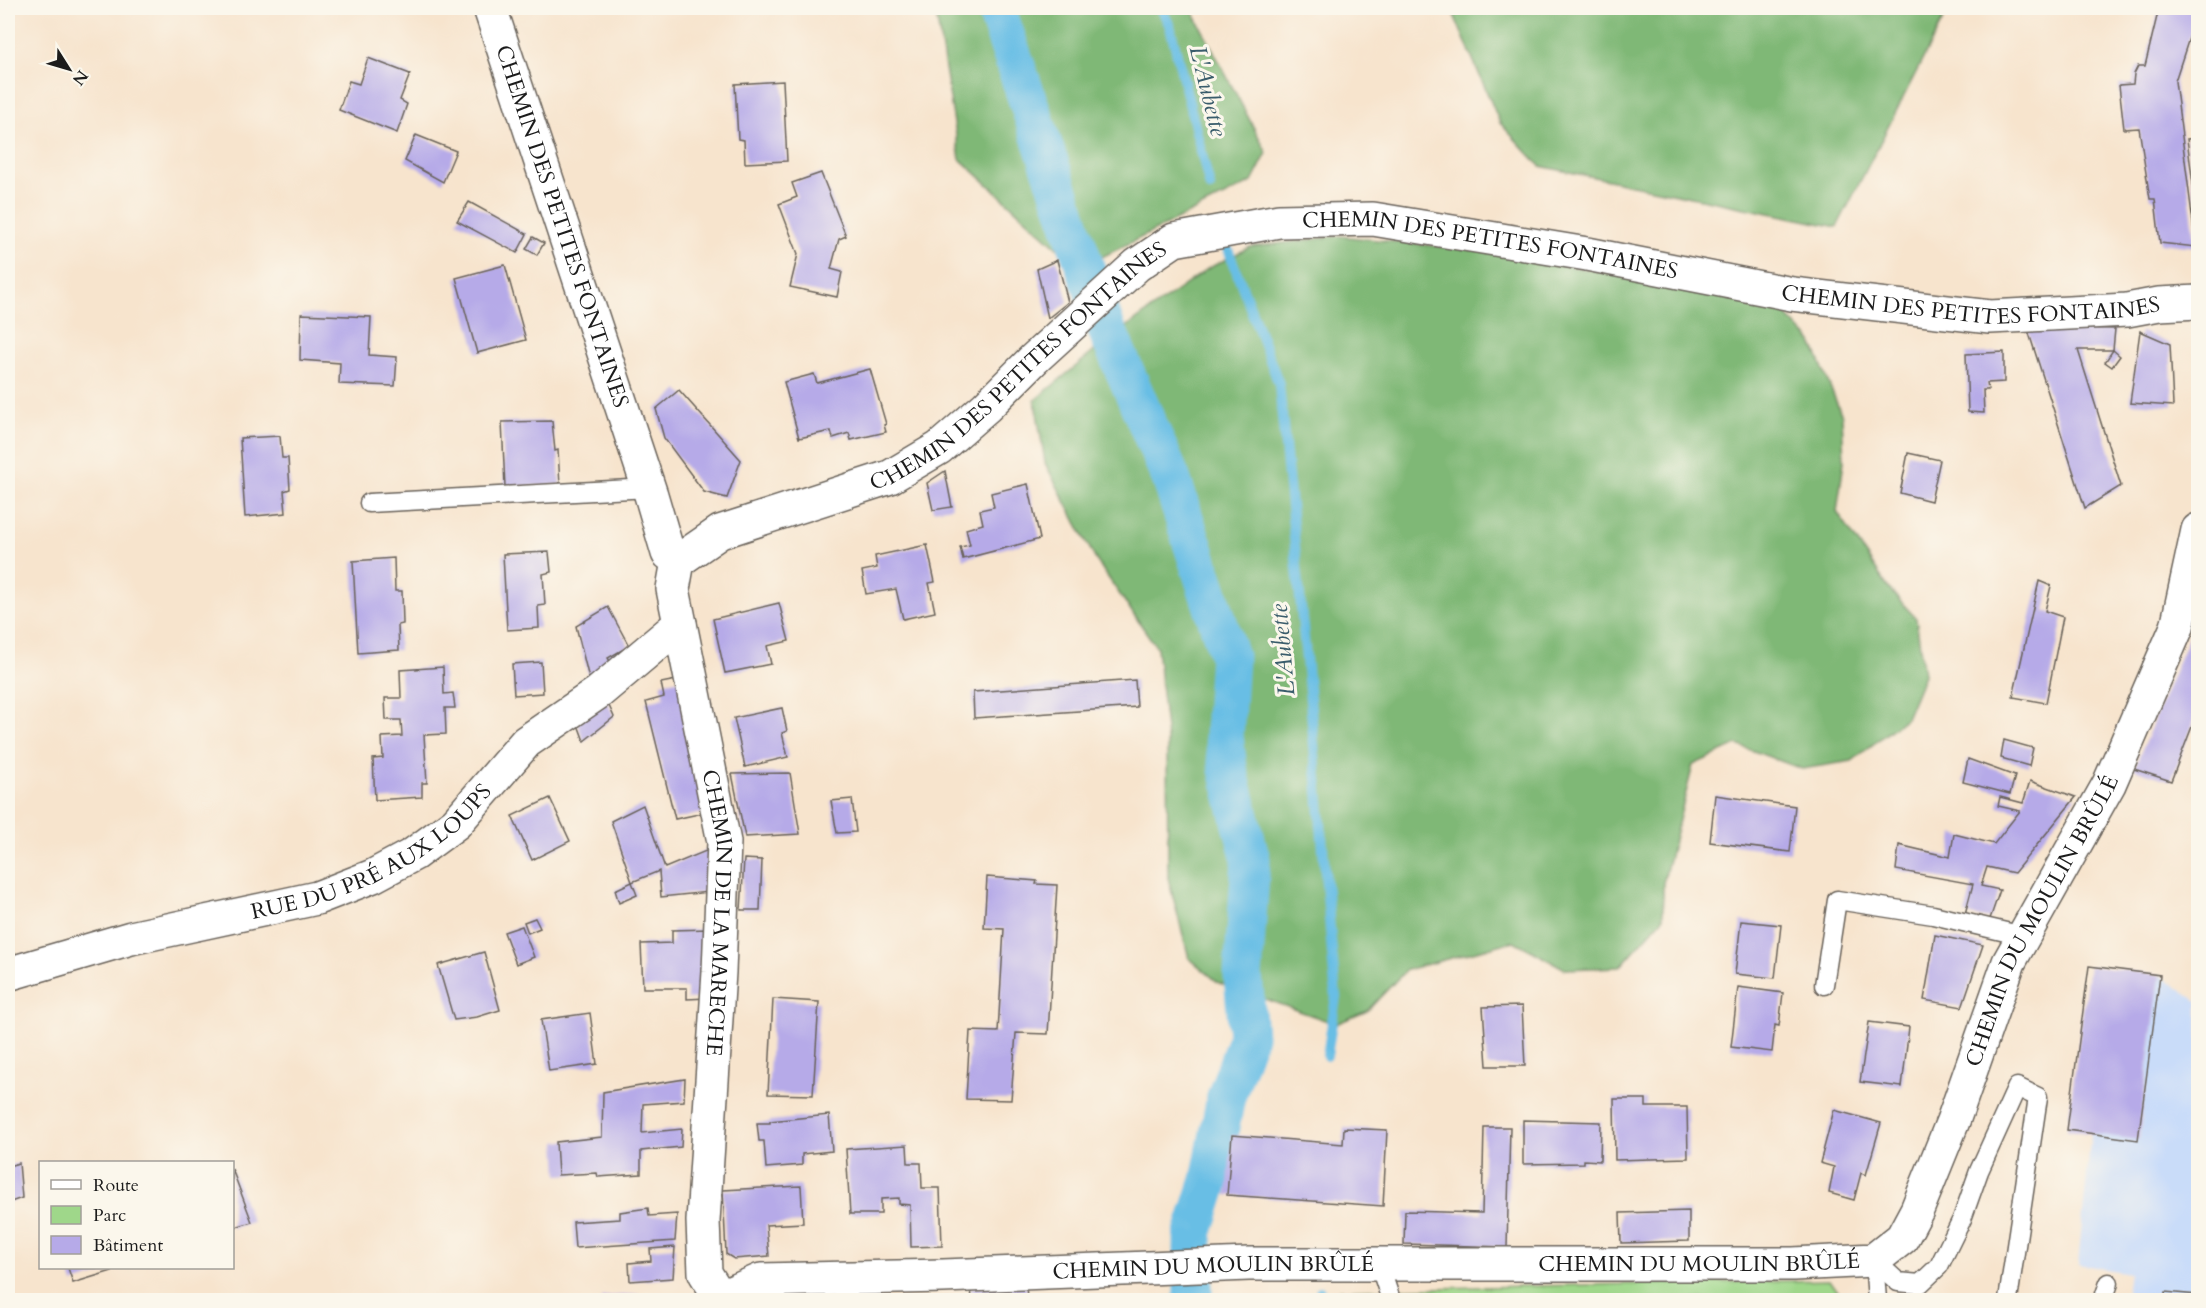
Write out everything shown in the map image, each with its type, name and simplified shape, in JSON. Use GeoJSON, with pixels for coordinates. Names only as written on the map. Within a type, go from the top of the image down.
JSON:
{"type":"FeatureCollection","features":[{"type":"Feature","properties":{"kind":"street","name":"CHEMIN DES PETITES FONTAINES"},"geometry":{"type":"LineString","coordinates":[[490,8],[649,488],[668,554],[678,561],[720,532],[890,477],[939,448],[1137,265],[1173,240],[1279,221],[1373,219],[1587,254],[1792,294],[1989,317],[2127,310],[2159,304],[2199,302]]}},
{"type":"Feature","properties":{"kind":"street","name":"CHEMIN DU MOULIN BRÛLÉ"},"geometry":{"type":"LineString","coordinates":[[722,1299],[761,1280],[943,1288],[1249,1264],[1793,1263],[1874,1260],[1902,1238],[1917,1210],[1953,1121],[2009,962],[2109,783],[2177,627],[2199,530]]}},
{"type":"Feature","properties":{"kind":"street","name":"CHEMIN DE LA MARECHE"},"geometry":{"type":"LineString","coordinates":[[678,561],[673,588],[724,842],[719,972],[703,1221],[705,1273],[722,1299]]}},
{"type":"Feature","properties":{"kind":"street","name":"RUE DU PRÉ AUX LOUPS"},"geometry":{"type":"LineString","coordinates":[[8,974],[131,938],[317,898],[374,876],[414,854],[456,823],[526,742],[599,692],[680,624]]}},
{"type":"Feature","properties":{"kind":"lane"},"geometry":{"type":"LineString","coordinates":[[369,503],[649,488]]}},
{"type":"Feature","properties":{"kind":"lane"},"geometry":{"type":"LineString","coordinates":[[1824,985],[1837,900],[1933,915],[2023,936]]}},
{"type":"Feature","properties":{"kind":"lane"},"geometry":{"type":"LineString","coordinates":[[1874,1260],[1898,1282],[1920,1284],[1939,1266],[1962,1219],[1978,1171],[2017,1088],[2038,1096],[2008,1300]]}},
{"type":"Feature","properties":{"kind":"lane"},"geometry":{"type":"LineString","coordinates":[[1874,1260],[1877,1300]]}},
{"type":"Feature","properties":{"kind":"lane"},"geometry":{"type":"LineString","coordinates":[[1379,1263],[1391,1300]]}},
{"type":"Feature","properties":{"kind":"lane"},"geometry":{"type":"LineString","coordinates":[[2103,1300],[2109,1283]]}},
{"type":"Feature","properties":{"kind":"shaded area"},"geometry":{"type":"Polygon","coordinates":[[[2160,975],[2198,1002],[2198,1300],[2125,1300],[2129,1273],[2078,1264],[2091,1133],[2139,1139],[2160,975]]]}},
{"type":"Feature","properties":{"kind":"green space"},"geometry":{"type":"Polygon","coordinates":[[[935,8],[1191,8],[1267,153],[1252,182],[1080,268],[960,159],[935,8]]]}},
{"type":"Feature","properties":{"kind":"green space"},"geometry":{"type":"Polygon","coordinates":[[[1451,8],[1949,8],[1837,227],[1540,166],[1500,123],[1451,8]]]}},
{"type":"Feature","properties":{"kind":"green space"},"geometry":{"type":"Polygon","coordinates":[[[1340,236],[1473,250],[1709,290],[1785,314],[1812,342],[1842,416],[1844,461],[1837,512],[1889,589],[1916,618],[1924,675],[1906,718],[1852,761],[1802,769],[1737,745],[1693,765],[1663,883],[1663,918],[1620,967],[1565,969],[1514,941],[1406,970],[1367,1011],[1336,1024],[1219,983],[1189,958],[1168,878],[1167,739],[1157,648],[1096,560],[1045,463],[1035,400],[1104,343],[1209,268],[1250,247],[1340,236]]]}},
{"type":"Feature","properties":{"kind":"green space"},"geometry":{"type":"Polygon","coordinates":[[[1830,1280],[1844,1300],[1340,1300],[1339,1290],[1830,1280]]]}},
{"type":"Feature","properties":{"kind":"building"},"geometry":{"type":"Polygon","coordinates":[[[2159,8],[2198,8],[2175,81],[2196,247],[2160,243],[2155,199],[2150,199],[2139,128],[2124,129],[2119,85],[2133,84],[2138,66],[2145,66],[2159,8]]]}},
{"type":"Feature","properties":{"kind":"building"},"geometry":{"type":"Polygon","coordinates":[[[368,58],[410,74],[400,100],[407,104],[397,133],[339,110],[349,81],[359,84],[368,58]]]}},
{"type":"Feature","properties":{"kind":"building"},"geometry":{"type":"Polygon","coordinates":[[[783,81],[787,161],[745,163],[744,140],[738,139],[735,84],[783,81]]]}},
{"type":"Feature","properties":{"kind":"building"},"geometry":{"type":"Polygon","coordinates":[[[416,135],[456,151],[443,182],[405,161],[416,135]]]}},
{"type":"Feature","properties":{"kind":"building"},"geometry":{"type":"Polygon","coordinates":[[[2198,138],[2198,198],[2195,199],[2187,139],[2198,138]]]}},
{"type":"Feature","properties":{"kind":"building"},"geometry":{"type":"Polygon","coordinates":[[[821,173],[846,236],[839,239],[831,269],[842,272],[837,297],[790,287],[798,254],[779,204],[797,197],[792,183],[821,173]]]}},
{"type":"Feature","properties":{"kind":"building"},"geometry":{"type":"Polygon","coordinates":[[[469,202],[527,234],[517,253],[457,221],[469,202]]]}},
{"type":"Feature","properties":{"kind":"building"},"geometry":{"type":"Polygon","coordinates":[[[533,237],[544,243],[537,255],[526,249],[533,237]]]}},
{"type":"Feature","properties":{"kind":"building"},"geometry":{"type":"Polygon","coordinates":[[[1057,260],[1068,302],[1048,318],[1037,269],[1057,260]]]}},
{"type":"Feature","properties":{"kind":"building"},"geometry":{"type":"Polygon","coordinates":[[[505,265],[526,340],[477,353],[456,278],[505,265]]]}},
{"type":"Feature","properties":{"kind":"building"},"geometry":{"type":"Polygon","coordinates":[[[301,314],[371,317],[369,355],[397,357],[395,386],[339,384],[340,363],[300,360],[301,314]]]}},
{"type":"Feature","properties":{"kind":"building"},"geometry":{"type":"Polygon","coordinates":[[[2027,327],[2115,329],[2113,350],[2078,350],[2121,486],[2085,508],[2027,327]]]}},
{"type":"Feature","properties":{"kind":"building"},"geometry":{"type":"Polygon","coordinates":[[[2140,331],[2170,344],[2173,406],[2130,403],[2140,331]]]}},
{"type":"Feature","properties":{"kind":"building"},"geometry":{"type":"Polygon","coordinates":[[[2113,350],[2120,356],[2112,367],[2105,362],[2113,350]]]}},
{"type":"Feature","properties":{"kind":"building"},"geometry":{"type":"Polygon","coordinates":[[[2004,352],[2004,382],[1987,383],[1988,390],[1983,390],[1984,413],[1968,412],[1966,354],[2004,352]]]}},
{"type":"Feature","properties":{"kind":"building"},"geometry":{"type":"Polygon","coordinates":[[[870,369],[886,424],[884,425],[886,432],[851,440],[849,433],[833,438],[831,431],[799,438],[784,382],[814,374],[817,383],[870,369]]]}},
{"type":"Feature","properties":{"kind":"building"},"geometry":{"type":"Polygon","coordinates":[[[679,390],[741,460],[727,498],[704,492],[664,438],[656,409],[679,390]]]}},
{"type":"Feature","properties":{"kind":"building"},"geometry":{"type":"Polygon","coordinates":[[[552,421],[555,451],[558,450],[560,485],[505,487],[502,422],[552,421]]]}},
{"type":"Feature","properties":{"kind":"building"},"geometry":{"type":"Polygon","coordinates":[[[280,436],[282,458],[288,458],[290,489],[284,491],[286,513],[245,517],[240,438],[280,436]]]}},
{"type":"Feature","properties":{"kind":"building"},"geometry":{"type":"Polygon","coordinates":[[[1908,453],[1940,460],[1931,501],[1900,493],[1908,453]]]}},
{"type":"Feature","properties":{"kind":"building"},"geometry":{"type":"Polygon","coordinates":[[[945,471],[952,507],[933,510],[927,483],[945,471]]]}},
{"type":"Feature","properties":{"kind":"building"},"geometry":{"type":"Polygon","coordinates":[[[1028,484],[1040,539],[963,559],[960,547],[970,545],[966,529],[983,524],[980,510],[994,507],[991,493],[1028,484]]]}},
{"type":"Feature","properties":{"kind":"building"},"geometry":{"type":"Polygon","coordinates":[[[927,545],[935,582],[929,583],[935,612],[903,619],[896,589],[866,594],[862,571],[877,568],[875,556],[927,545]]]}},
{"type":"Feature","properties":{"kind":"building"},"geometry":{"type":"Polygon","coordinates":[[[549,552],[551,572],[543,574],[545,605],[538,606],[539,628],[507,630],[503,554],[549,552]]]}},
{"type":"Feature","properties":{"kind":"building"},"geometry":{"type":"Polygon","coordinates":[[[394,558],[395,591],[402,591],[403,624],[398,625],[399,650],[358,653],[353,561],[394,558]]]}},
{"type":"Feature","properties":{"kind":"building"},"geometry":{"type":"Polygon","coordinates":[[[2039,581],[2051,586],[2045,611],[2063,617],[2046,703],[2013,697],[2039,581]]]}},
{"type":"Feature","properties":{"kind":"building"},"geometry":{"type":"Polygon","coordinates":[[[779,603],[789,641],[767,646],[771,664],[725,673],[713,619],[779,603]]]}},
{"type":"Feature","properties":{"kind":"building"},"geometry":{"type":"Polygon","coordinates":[[[608,607],[629,646],[608,658],[614,668],[591,687],[576,626],[608,607]]]}},
{"type":"Feature","properties":{"kind":"building"},"geometry":{"type":"Polygon","coordinates":[[[2198,613],[2198,711],[2171,781],[2134,769],[2198,613]]]}},
{"type":"Feature","properties":{"kind":"building"},"geometry":{"type":"Polygon","coordinates":[[[541,662],[543,693],[514,695],[512,664],[541,662]]]}},
{"type":"Feature","properties":{"kind":"building"},"geometry":{"type":"Polygon","coordinates":[[[443,667],[444,694],[453,693],[455,708],[445,708],[446,734],[424,735],[427,783],[422,783],[422,797],[375,800],[373,759],[383,758],[382,737],[402,736],[401,720],[386,720],[385,698],[401,698],[400,670],[443,667]]]}},
{"type":"Feature","properties":{"kind":"building"},"geometry":{"type":"Polygon","coordinates":[[[681,679],[708,812],[675,819],[646,702],[664,697],[661,683],[681,679]]]}},
{"type":"Feature","properties":{"kind":"building"},"geometry":{"type":"Polygon","coordinates":[[[1135,680],[1137,707],[974,718],[973,692],[1135,680]]]}},
{"type":"Feature","properties":{"kind":"building"},"geometry":{"type":"Polygon","coordinates":[[[606,699],[614,717],[584,741],[577,722],[606,699]]]}},
{"type":"Feature","properties":{"kind":"building"},"geometry":{"type":"Polygon","coordinates":[[[782,708],[787,731],[782,733],[788,757],[745,767],[734,718],[782,708]]]}},
{"type":"Feature","properties":{"kind":"building"},"geometry":{"type":"Polygon","coordinates":[[[2004,740],[2033,748],[2029,766],[2001,758],[2004,740]]]}},
{"type":"Feature","properties":{"kind":"building"},"geometry":{"type":"Polygon","coordinates":[[[1968,759],[2015,776],[2010,794],[1963,782],[1968,759]]]}},
{"type":"Feature","properties":{"kind":"building"},"geometry":{"type":"Polygon","coordinates":[[[790,773],[800,834],[745,837],[732,774],[790,773]]]}},
{"type":"Feature","properties":{"kind":"building"},"geometry":{"type":"Polygon","coordinates":[[[2030,781],[2076,797],[2014,873],[1987,867],[1981,886],[2000,890],[1990,919],[1965,914],[1973,884],[1896,870],[1899,845],[1950,857],[1954,834],[1994,844],[2020,811],[1998,806],[2000,797],[2023,803],[2030,781]]]}},
{"type":"Feature","properties":{"kind":"building"},"geometry":{"type":"Polygon","coordinates":[[[1715,795],[1795,806],[1790,852],[1710,842],[1715,795]]]}},
{"type":"Feature","properties":{"kind":"building"},"geometry":{"type":"Polygon","coordinates":[[[550,798],[570,841],[532,860],[512,816],[550,798]]]}},
{"type":"Feature","properties":{"kind":"building"},"geometry":{"type":"Polygon","coordinates":[[[852,799],[856,832],[837,833],[831,801],[852,799]]]}},
{"type":"Feature","properties":{"kind":"building"},"geometry":{"type":"Polygon","coordinates":[[[643,805],[665,868],[708,850],[709,892],[661,897],[659,871],[632,882],[611,821],[643,805]]]}},
{"type":"Feature","properties":{"kind":"building"},"geometry":{"type":"Polygon","coordinates":[[[744,859],[762,860],[760,910],[741,910],[744,859]]]}},
{"type":"Feature","properties":{"kind":"building"},"geometry":{"type":"Polygon","coordinates":[[[987,877],[1057,885],[1048,1034],[1016,1033],[1011,1100],[966,1099],[970,1031],[998,1032],[1004,929],[984,928],[987,877]]]}},
{"type":"Feature","properties":{"kind":"building"},"geometry":{"type":"Polygon","coordinates":[[[632,882],[637,895],[619,903],[615,890],[632,882]]]}},
{"type":"Feature","properties":{"kind":"building"},"geometry":{"type":"Polygon","coordinates":[[[535,918],[540,928],[528,933],[524,922],[535,918]]]}},
{"type":"Feature","properties":{"kind":"building"},"geometry":{"type":"Polygon","coordinates":[[[1741,921],[1781,925],[1775,978],[1735,974],[1741,921]]]}},
{"type":"Feature","properties":{"kind":"building"},"geometry":{"type":"Polygon","coordinates":[[[522,926],[534,957],[516,964],[504,932],[522,926]]]}},
{"type":"Feature","properties":{"kind":"building"},"geometry":{"type":"Polygon","coordinates":[[[710,929],[707,998],[687,999],[687,988],[643,988],[641,944],[672,943],[672,930],[710,929]]]}},
{"type":"Feature","properties":{"kind":"building"},"geometry":{"type":"Polygon","coordinates":[[[1935,935],[1983,945],[1962,1007],[1924,1000],[1935,935]]]}},
{"type":"Feature","properties":{"kind":"building"},"geometry":{"type":"Polygon","coordinates":[[[484,952],[500,1010],[477,1017],[454,1020],[438,965],[484,952]]]}},
{"type":"Feature","properties":{"kind":"building"},"geometry":{"type":"Polygon","coordinates":[[[2089,966],[2160,975],[2138,1140],[2067,1130],[2089,966]]]}},
{"type":"Feature","properties":{"kind":"building"},"geometry":{"type":"Polygon","coordinates":[[[1738,987],[1783,993],[1779,1026],[1775,1025],[1772,1052],[1731,1047],[1738,987]]]}},
{"type":"Feature","properties":{"kind":"building"},"geometry":{"type":"Polygon","coordinates":[[[773,999],[819,1002],[813,1095],[768,1094],[773,999]]]}},
{"type":"Feature","properties":{"kind":"building"},"geometry":{"type":"Polygon","coordinates":[[[1522,1006],[1525,1066],[1487,1066],[1483,1007],[1522,1006]]]}},
{"type":"Feature","properties":{"kind":"building"},"geometry":{"type":"Polygon","coordinates":[[[590,1013],[597,1064],[549,1071],[541,1020],[590,1013]]]}},
{"type":"Feature","properties":{"kind":"building"},"geometry":{"type":"Polygon","coordinates":[[[1869,1022],[1909,1027],[1902,1087],[1860,1082],[1869,1022]]]}},
{"type":"Feature","properties":{"kind":"building"},"geometry":{"type":"Polygon","coordinates":[[[685,1079],[684,1101],[643,1104],[642,1133],[682,1129],[681,1147],[641,1151],[641,1174],[598,1177],[597,1173],[558,1175],[556,1142],[602,1137],[603,1092],[685,1079]]]}},
{"type":"Feature","properties":{"kind":"building"},"geometry":{"type":"Polygon","coordinates":[[[1614,1099],[1646,1099],[1646,1107],[1687,1107],[1688,1158],[1615,1160],[1614,1099]]]}},
{"type":"Feature","properties":{"kind":"building"},"geometry":{"type":"Polygon","coordinates":[[[1834,1110],[1881,1123],[1866,1175],[1861,1173],[1854,1200],[1829,1193],[1834,1167],[1820,1163],[1834,1110]]]}},
{"type":"Feature","properties":{"kind":"building"},"geometry":{"type":"Polygon","coordinates":[[[829,1115],[832,1151],[802,1154],[802,1165],[766,1168],[764,1141],[759,1141],[757,1123],[829,1115]]]}},
{"type":"Feature","properties":{"kind":"building"},"geometry":{"type":"Polygon","coordinates":[[[1523,1120],[1601,1122],[1600,1161],[1523,1164],[1523,1120]]]}},
{"type":"Feature","properties":{"kind":"building"},"geometry":{"type":"Polygon","coordinates":[[[1484,1127],[1510,1127],[1507,1247],[1404,1244],[1405,1211],[1482,1213],[1484,1127]]]}},
{"type":"Feature","properties":{"kind":"building"},"geometry":{"type":"Polygon","coordinates":[[[1344,1128],[1387,1130],[1383,1206],[1227,1195],[1232,1135],[1343,1144],[1344,1128]]]}},
{"type":"Feature","properties":{"kind":"building"},"geometry":{"type":"Polygon","coordinates":[[[907,1145],[908,1163],[921,1163],[922,1188],[940,1188],[942,1246],[911,1247],[910,1205],[899,1204],[899,1198],[881,1199],[881,1214],[850,1214],[846,1149],[907,1145]]]}},
{"type":"Feature","properties":{"kind":"building"},"geometry":{"type":"Polygon","coordinates":[[[19,1163],[22,1198],[8,1203],[8,1166],[19,1163]]]}},
{"type":"Feature","properties":{"kind":"building"},"geometry":{"type":"Polygon","coordinates":[[[234,1174],[252,1222],[234,1227],[234,1174]]]}},
{"type":"Feature","properties":{"kind":"building"},"geometry":{"type":"Polygon","coordinates":[[[801,1186],[803,1223],[766,1225],[769,1256],[734,1259],[726,1254],[723,1190],[801,1186]]]}},
{"type":"Feature","properties":{"kind":"building"},"geometry":{"type":"Polygon","coordinates":[[[648,1208],[649,1216],[677,1214],[675,1241],[575,1248],[573,1222],[620,1219],[620,1212],[648,1208]]]}},
{"type":"Feature","properties":{"kind":"building"},"geometry":{"type":"Polygon","coordinates":[[[1689,1211],[1689,1241],[1621,1243],[1620,1213],[1689,1211]]]}},
{"type":"Feature","properties":{"kind":"building"},"geometry":{"type":"Polygon","coordinates":[[[675,1247],[673,1278],[630,1281],[629,1263],[651,1261],[650,1249],[675,1247]]]}},
{"type":"Feature","properties":{"kind":"building"},"geometry":{"type":"Polygon","coordinates":[[[68,1269],[111,1269],[112,1271],[73,1283],[68,1269]]]}},
{"type":"Feature","properties":{"kind":"building"},"geometry":{"type":"Polygon","coordinates":[[[1026,1284],[1027,1300],[972,1300],[971,1287],[1026,1284]]]}},
{"type":"Feature","properties":{"kind":"building"},"geometry":{"type":"Polygon","coordinates":[[[839,1292],[839,1300],[798,1300],[798,1298],[816,1293],[839,1292]]]}},
{"type":"Feature","properties":{"kind":"building"},"geometry":{"type":"Polygon","coordinates":[[[2165,1292],[2198,1295],[2198,1300],[2165,1300],[2165,1292]]]}},
{"type":"Feature","properties":{"kind":"building"},"geometry":{"type":"Polygon","coordinates":[[[639,1294],[639,1300],[601,1300],[601,1297],[639,1294]]]}},
{"type":"Feature","properties":{"kind":"waterway"},"geometry":{"type":"LineString","coordinates":[[996,8],[1106,328],[1171,478],[1229,656],[1224,736],[1228,769],[1251,860],[1243,975],[1248,1036],[1226,1097],[1210,1180],[1193,1234],[1193,1300]]}},
{"type":"Feature","properties":{"kind":"waterway","name":"L'Aubette"},"geometry":{"type":"LineString","coordinates":[[1161,8],[1170,26],[1210,187]]}},
{"type":"Feature","properties":{"kind":"waterway","name":"L'Aubette"},"geometry":{"type":"LineString","coordinates":[[1228,249],[1279,384],[1336,997],[1327,1056]]}},
{"type":"Feature","properties":{"kind":"waterway","name":"L'Aubette"},"geometry":{"type":"LineString","coordinates":[[1320,1291],[1321,1300]]}}]}
